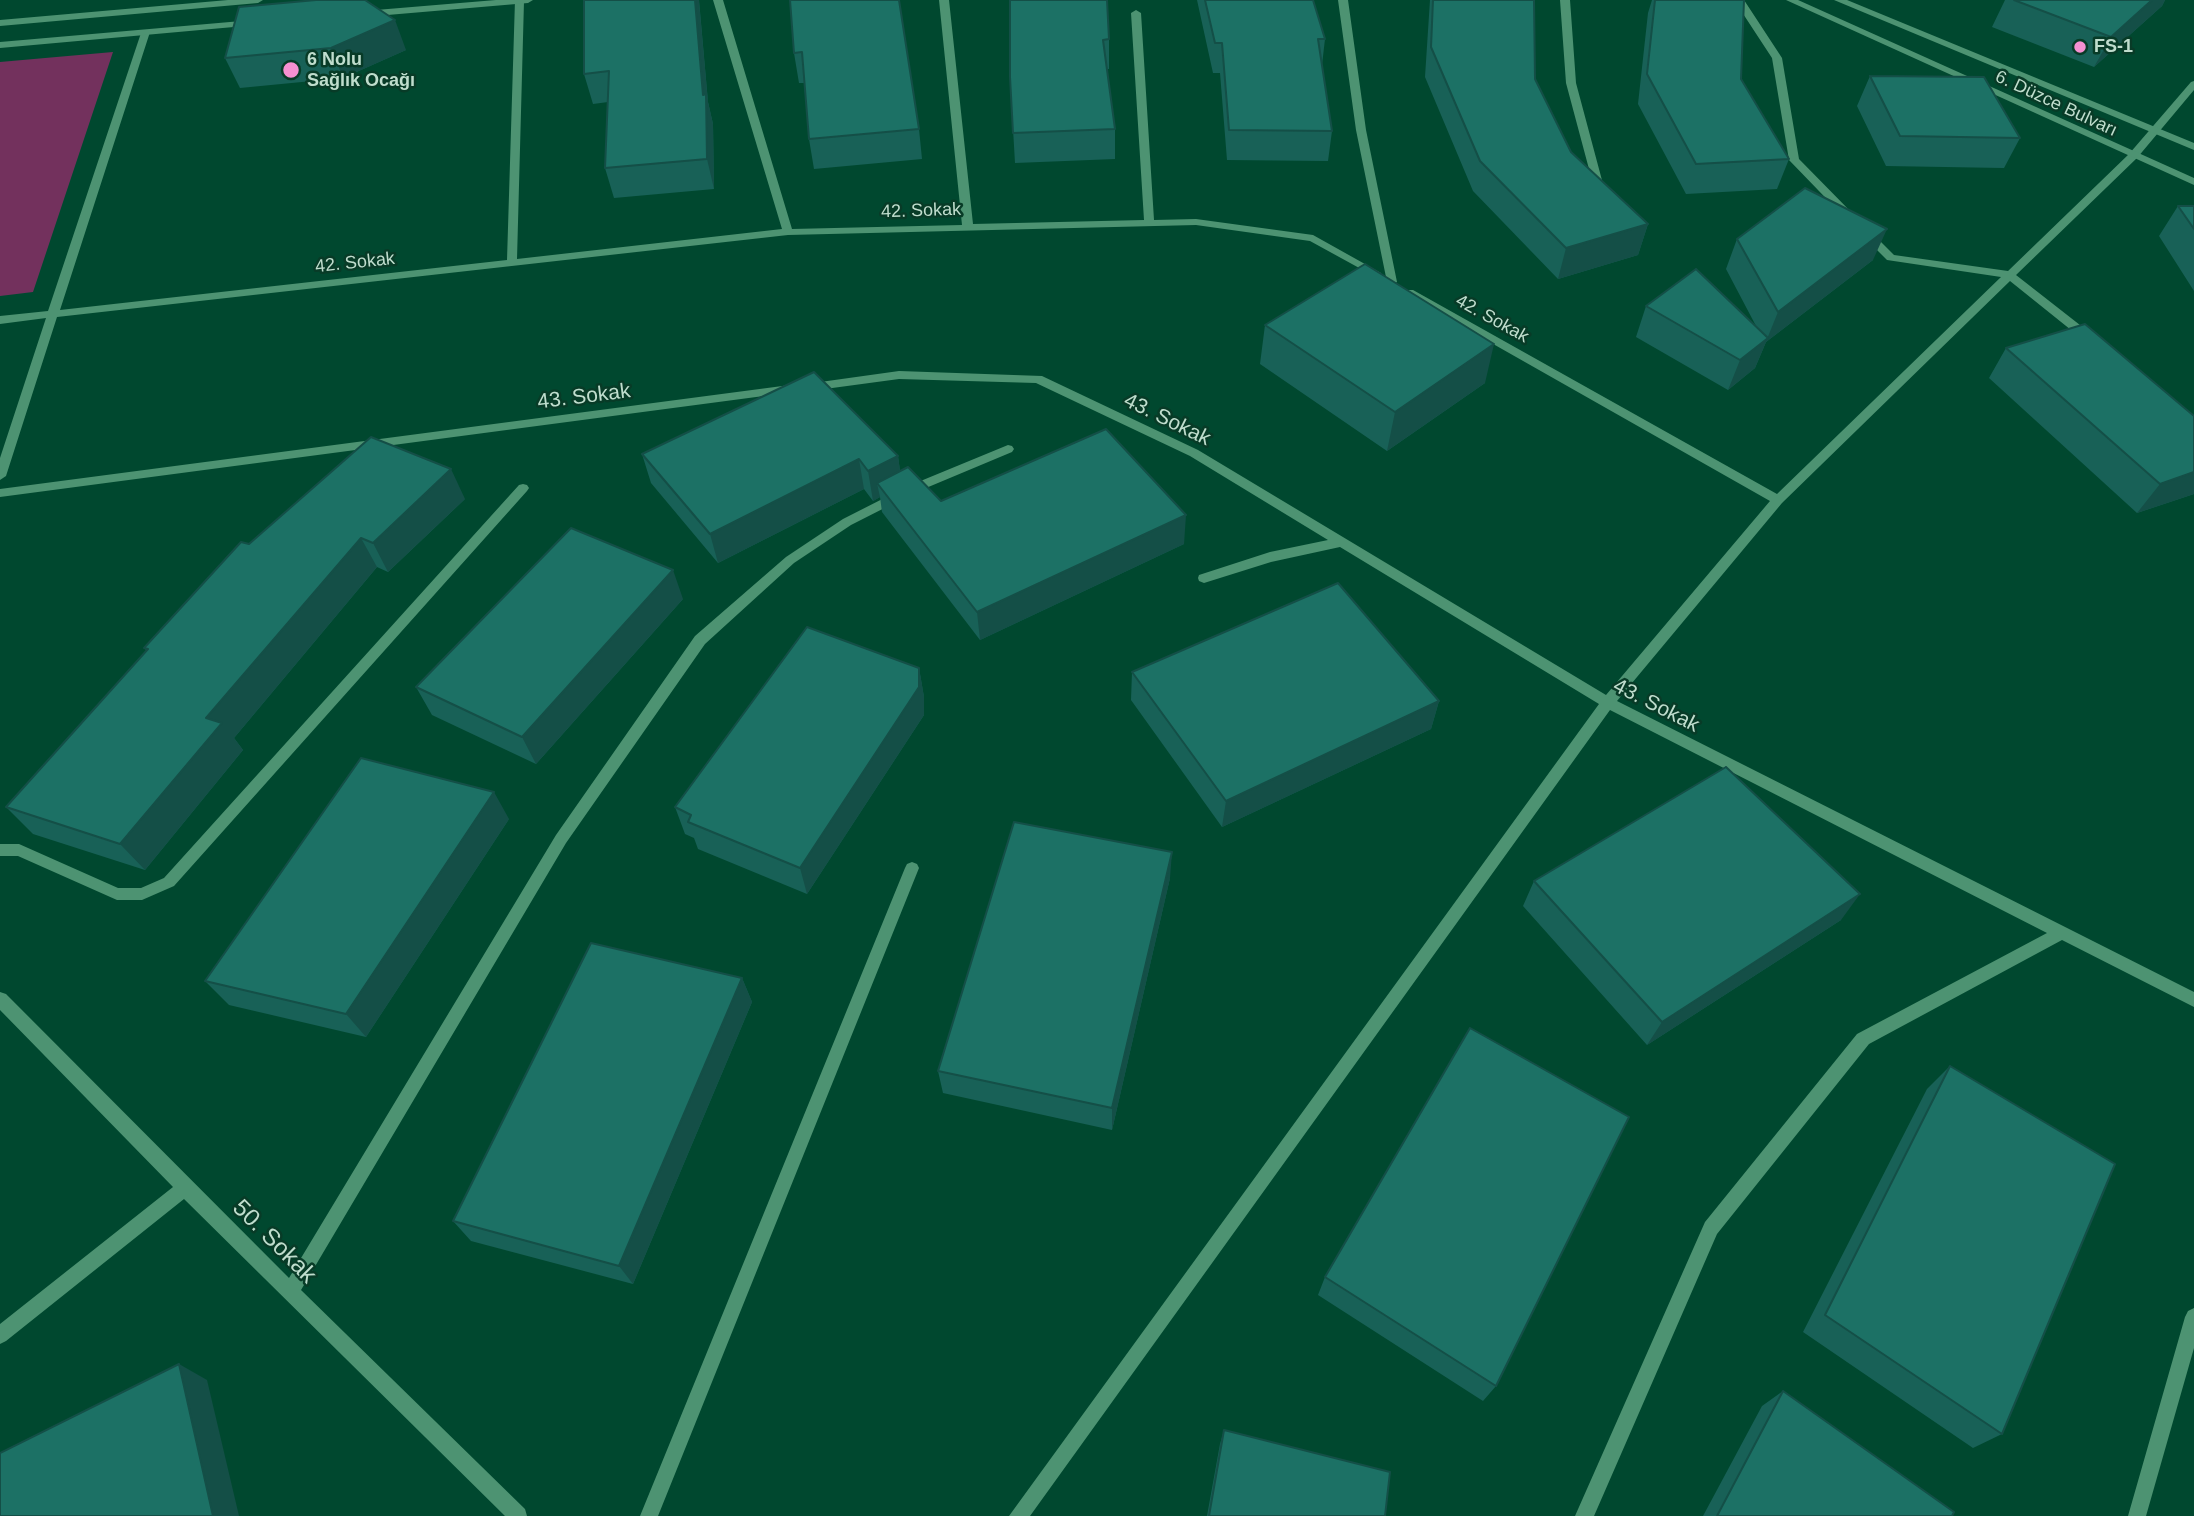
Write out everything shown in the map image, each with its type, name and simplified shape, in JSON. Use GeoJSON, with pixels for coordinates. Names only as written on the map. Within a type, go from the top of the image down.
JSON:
{"type":"FeatureCollection","features":[{"type":"Feature","properties":{"kind":"street"},"geometry":{"type":"LineString","coordinates":[[0,23],[258,0]]}},
{"type":"Feature","properties":{"kind":"street"},"geometry":{"type":"LineString","coordinates":[[353,15],[528,0]]}},
{"type":"Feature","properties":{"kind":"street"},"geometry":{"type":"LineString","coordinates":[[718,0],[788,232]]}},
{"type":"Feature","properties":{"kind":"street"},"geometry":{"type":"LineString","coordinates":[[944,0],[968,228]]}},
{"type":"Feature","properties":{"kind":"street"},"geometry":{"type":"LineString","coordinates":[[1343,0],[1361,130],[1392,282]]}},
{"type":"Feature","properties":{"kind":"street"},"geometry":{"type":"LineString","coordinates":[[1565,0],[1571,83],[1598,184]]}},
{"type":"Feature","properties":{"kind":"street"},"geometry":{"type":"LineString","coordinates":[[1739,0],[1777,58],[1794,160],[1891,258],[2009,275],[2096,344]]}},
{"type":"Feature","properties":{"kind":"street","name":"6. Düzce Bulvarı"},"geometry":{"type":"LineString","coordinates":[[1791,0],[2194,182]]}},
{"type":"Feature","properties":{"kind":"street","name":"6. Düzce Bulvarı"},"geometry":{"type":"LineString","coordinates":[[1839,0],[2194,147]]}},
{"type":"Feature","properties":{"kind":"street"},"geometry":{"type":"LineString","coordinates":[[512,263],[519,1]]}},
{"type":"Feature","properties":{"kind":"street"},"geometry":{"type":"LineString","coordinates":[[1136,12],[1150,223]]}},
{"type":"Feature","properties":{"kind":"street"},"geometry":{"type":"LineString","coordinates":[[0,45],[270,21]]}},
{"type":"Feature","properties":{"kind":"street"},"geometry":{"type":"LineString","coordinates":[[0,476],[145,32]]}},
{"type":"Feature","properties":{"kind":"street"},"geometry":{"type":"LineString","coordinates":[[1017,1516],[1608,704],[1778,500],[2133,156],[2194,84]]}},
{"type":"Feature","properties":{"kind":"street","name":"42. Sokak"},"geometry":{"type":"LineString","coordinates":[[0,320],[788,232],[1196,222],[1313,237],[1778,500]]}},
{"type":"Feature","properties":{"kind":"street","name":"43. Sokak"},"geometry":{"type":"LineString","coordinates":[[0,493],[899,375],[1038,379],[1194,453],[1608,704],[2194,1000]]}},
{"type":"Feature","properties":{"kind":"street"},"geometry":{"type":"LineString","coordinates":[[290,1292],[561,839],[700,640],[790,560],[846,522],[909,490],[1007,449]]}},
{"type":"Feature","properties":{"kind":"street"},"geometry":{"type":"LineString","coordinates":[[0,850],[19,850],[117,894],[142,894],[169,882],[523,488]]}},
{"type":"Feature","properties":{"kind":"street"},"geometry":{"type":"LineString","coordinates":[[1204,578],[1270,557],[1341,542]]}},
{"type":"Feature","properties":{"kind":"street"},"geometry":{"type":"LineString","coordinates":[[649,1516],[912,868]]}},
{"type":"Feature","properties":{"kind":"street"},"geometry":{"type":"LineString","coordinates":[[1584,1516],[1711,1228],[1863,1039],[2061,933]]}},
{"type":"Feature","properties":{"kind":"street","name":"50. Sokak"},"geometry":{"type":"LineString","coordinates":[[0,999],[185,1188],[518,1516]]}},
{"type":"Feature","properties":{"kind":"street"},"geometry":{"type":"LineString","coordinates":[[0,1335],[185,1188]]}},
{"type":"Feature","properties":{"kind":"street"},"geometry":{"type":"LineString","coordinates":[[2137,1516],[2194,1317]]}},
{"type":"Feature","properties":{"kind":"shaded area"},"geometry":{"type":"Polygon","coordinates":[[[113,52],[33,292],[0,296],[0,62],[113,52]]]}},
{"type":"Feature","properties":{"kind":"building"},"geometry":{"type":"Polygon","coordinates":[[[316,0],[365,0],[395,20],[331,48],[225,58],[239,7],[316,0]]]}},
{"type":"Feature","properties":{"kind":"building"},"geometry":{"type":"Polygon","coordinates":[[[584,0],[695,0],[703,95],[706,94],[707,159],[605,168],[609,71],[584,74],[584,0]]]}},
{"type":"Feature","properties":{"kind":"building"},"geometry":{"type":"Polygon","coordinates":[[[790,0],[899,0],[919,129],[809,139],[802,52],[794,53],[790,0]]]}},
{"type":"Feature","properties":{"kind":"building"},"geometry":{"type":"Polygon","coordinates":[[[1010,0],[1107,0],[1109,39],[1103,40],[1115,129],[1013,133],[1010,0]]]}},
{"type":"Feature","properties":{"kind":"building"},"geometry":{"type":"Polygon","coordinates":[[[1205,0],[1313,0],[1325,39],[1318,39],[1332,131],[1229,130],[1222,43],[1215,43],[1205,0]]]}},
{"type":"Feature","properties":{"kind":"building"},"geometry":{"type":"Polygon","coordinates":[[[1433,0],[1534,0],[1535,79],[1571,152],[1648,224],[1566,248],[1480,161],[1431,47],[1433,0]]]}},
{"type":"Feature","properties":{"kind":"building"},"geometry":{"type":"Polygon","coordinates":[[[1655,0],[1744,0],[1741,79],[1789,159],[1696,164],[1647,74],[1655,0]]]}},
{"type":"Feature","properties":{"kind":"building"},"geometry":{"type":"Polygon","coordinates":[[[2014,0],[2152,0],[2111,37],[2014,0]]]}},
{"type":"Feature","properties":{"kind":"building"},"geometry":{"type":"Polygon","coordinates":[[[1870,76],[1984,77],[2020,138],[1900,136],[1870,76]]]}},
{"type":"Feature","properties":{"kind":"building"},"geometry":{"type":"Polygon","coordinates":[[[1805,188],[1887,229],[1778,312],[1737,239],[1805,188]]]}},
{"type":"Feature","properties":{"kind":"building"},"geometry":{"type":"Polygon","coordinates":[[[2178,206],[2194,206],[2194,229],[2178,206]]]}},
{"type":"Feature","properties":{"kind":"building"},"geometry":{"type":"Polygon","coordinates":[[[1365,264],[1494,344],[1395,412],[1265,325],[1365,264]]]}},
{"type":"Feature","properties":{"kind":"building"},"geometry":{"type":"Polygon","coordinates":[[[1696,269],[1768,338],[1740,360],[1646,306],[1696,269]]]}},
{"type":"Feature","properties":{"kind":"building"},"geometry":{"type":"Polygon","coordinates":[[[2085,324],[2194,416],[2194,472],[2160,484],[2006,348],[2085,324]]]}},
{"type":"Feature","properties":{"kind":"building"},"geometry":{"type":"Polygon","coordinates":[[[814,372],[898,456],[868,471],[859,459],[710,534],[642,454],[814,372]]]}},
{"type":"Feature","properties":{"kind":"building"},"geometry":{"type":"Polygon","coordinates":[[[1106,429],[1186,515],[977,612],[877,483],[908,467],[941,501],[1106,429]]]}},
{"type":"Feature","properties":{"kind":"building"},"geometry":{"type":"Polygon","coordinates":[[[371,437],[451,469],[373,543],[361,538],[206,718],[222,723],[120,844],[6,807],[148,649],[144,648],[241,542],[249,544],[371,437]]]}},
{"type":"Feature","properties":{"kind":"building"},"geometry":{"type":"Polygon","coordinates":[[[571,528],[673,570],[522,737],[416,687],[571,528]]]}},
{"type":"Feature","properties":{"kind":"building"},"geometry":{"type":"Polygon","coordinates":[[[1338,583],[1439,701],[1226,801],[1132,672],[1338,583]]]}},
{"type":"Feature","properties":{"kind":"building"},"geometry":{"type":"Polygon","coordinates":[[[807,627],[919,668],[919,687],[800,868],[688,822],[691,815],[675,807],[807,627]]]}},
{"type":"Feature","properties":{"kind":"building"},"geometry":{"type":"Polygon","coordinates":[[[361,758],[494,792],[346,1014],[205,981],[361,758]]]}},
{"type":"Feature","properties":{"kind":"building"},"geometry":{"type":"Polygon","coordinates":[[[1726,767],[1860,894],[1662,1022],[1534,881],[1726,767]]]}},
{"type":"Feature","properties":{"kind":"building"},"geometry":{"type":"Polygon","coordinates":[[[1014,822],[1172,852],[1112,1108],[938,1071],[1014,822]]]}},
{"type":"Feature","properties":{"kind":"building"},"geometry":{"type":"Polygon","coordinates":[[[591,943],[742,978],[619,1266],[453,1221],[591,943]]]}},
{"type":"Feature","properties":{"kind":"building"},"geometry":{"type":"Polygon","coordinates":[[[1470,1028],[1629,1117],[1496,1386],[1325,1277],[1470,1028]]]}},
{"type":"Feature","properties":{"kind":"building"},"geometry":{"type":"Polygon","coordinates":[[[1950,1066],[2115,1164],[2002,1434],[1825,1315],[1950,1066]]]}},
{"type":"Feature","properties":{"kind":"building"},"geometry":{"type":"Polygon","coordinates":[[[179,1364],[213,1516],[0,1516],[0,1453],[179,1364]]]}},
{"type":"Feature","properties":{"kind":"building"},"geometry":{"type":"Polygon","coordinates":[[[1783,1391],[1954,1512],[1952,1516],[1717,1516],[1783,1391]]]}},
{"type":"Feature","properties":{"kind":"building"},"geometry":{"type":"Polygon","coordinates":[[[1224,1430],[1390,1472],[1385,1516],[1209,1516],[1224,1430]]]}},
{"type":"Feature","properties":{"kind":"place","name":"FS-1"},"geometry":{"type":"Point","coordinates":[2080,47]}},
{"type":"Feature","properties":{"kind":"place","name":"6 Nolu Sağlık Ocağı"},"geometry":{"type":"Point","coordinates":[291,70]}}]}
